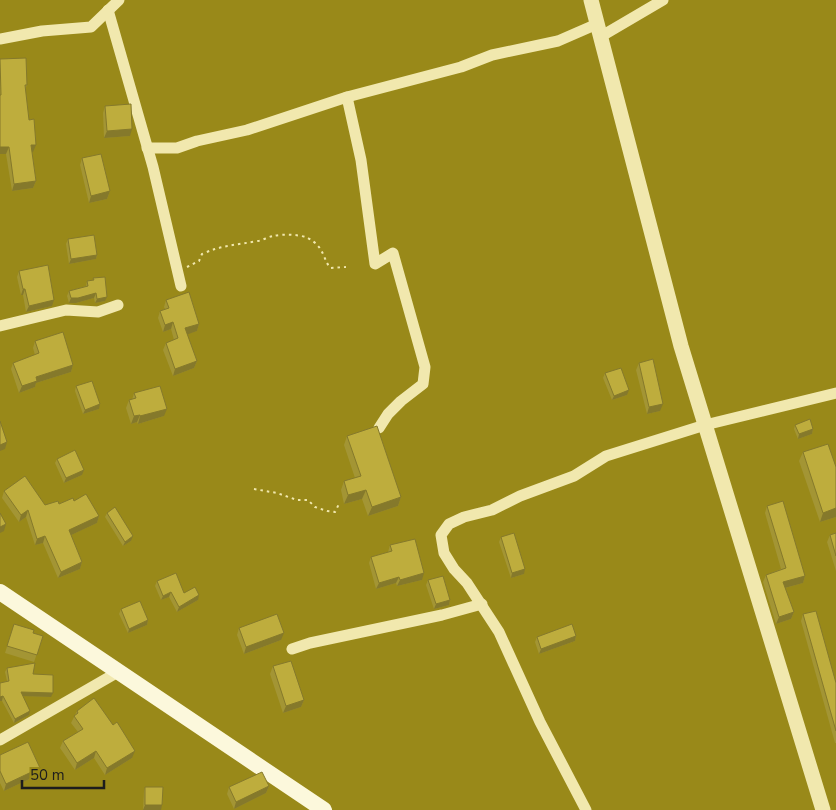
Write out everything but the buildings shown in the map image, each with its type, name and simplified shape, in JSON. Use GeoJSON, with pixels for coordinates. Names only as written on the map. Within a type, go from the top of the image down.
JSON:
{"type":"FeatureCollection","features":[{"type":"Feature","properties":{"kind":"main road"},"geometry":{"type":"LineString","coordinates":[[0,592],[324,810]]}},
{"type":"Feature","properties":{"kind":"street"},"geometry":{"type":"LineString","coordinates":[[0,39],[42,31],[92,27],[119,0]]}},
{"type":"Feature","properties":{"kind":"street"},"geometry":{"type":"LineString","coordinates":[[591,0],[681,346],[823,810]]}},
{"type":"Feature","properties":{"kind":"street"},"geometry":{"type":"LineString","coordinates":[[147,148],[177,148],[197,141],[247,130],[347,97],[461,68],[492,56],[599,30],[663,0]]}},
{"type":"Feature","properties":{"kind":"street"},"geometry":{"type":"LineString","coordinates":[[108,10],[147,148],[181,286]]}},
{"type":"Feature","properties":{"kind":"street"},"geometry":{"type":"LineString","coordinates":[[347,97],[362,160],[375,264],[393,253],[425,367],[423,384],[401,401],[388,414],[379,428]]}},
{"type":"Feature","properties":{"kind":"street"},"geometry":{"type":"LineString","coordinates":[[0,326],[66,310],[98,312],[118,305]]}},
{"type":"Feature","properties":{"kind":"street"},"geometry":{"type":"LineString","coordinates":[[586,810],[540,722],[499,632],[482,604],[444,553],[441,535],[449,524],[464,517],[492,510],[520,496],[574,476],[606,456],[705,425],[836,393]]}},
{"type":"Feature","properties":{"kind":"street"},"geometry":{"type":"LineString","coordinates":[[292,649],[310,643],[442,615],[482,604]]}},
{"type":"Feature","properties":{"kind":"street"},"geometry":{"type":"LineString","coordinates":[[0,740],[118,672]]}},
{"type":"Feature","properties":{"kind":"path"},"geometry":{"type":"LineString","coordinates":[[178,272],[190,264],[199,261],[202,254],[207,252],[225,245],[260,241],[273,235],[299,236],[308,239],[322,250],[330,268],[346,267]]}},
{"type":"Feature","properties":{"kind":"path"},"geometry":{"type":"LineString","coordinates":[[254,489],[277,492],[297,500],[308,500],[315,507],[327,512],[335,512],[339,504]]}}]}
